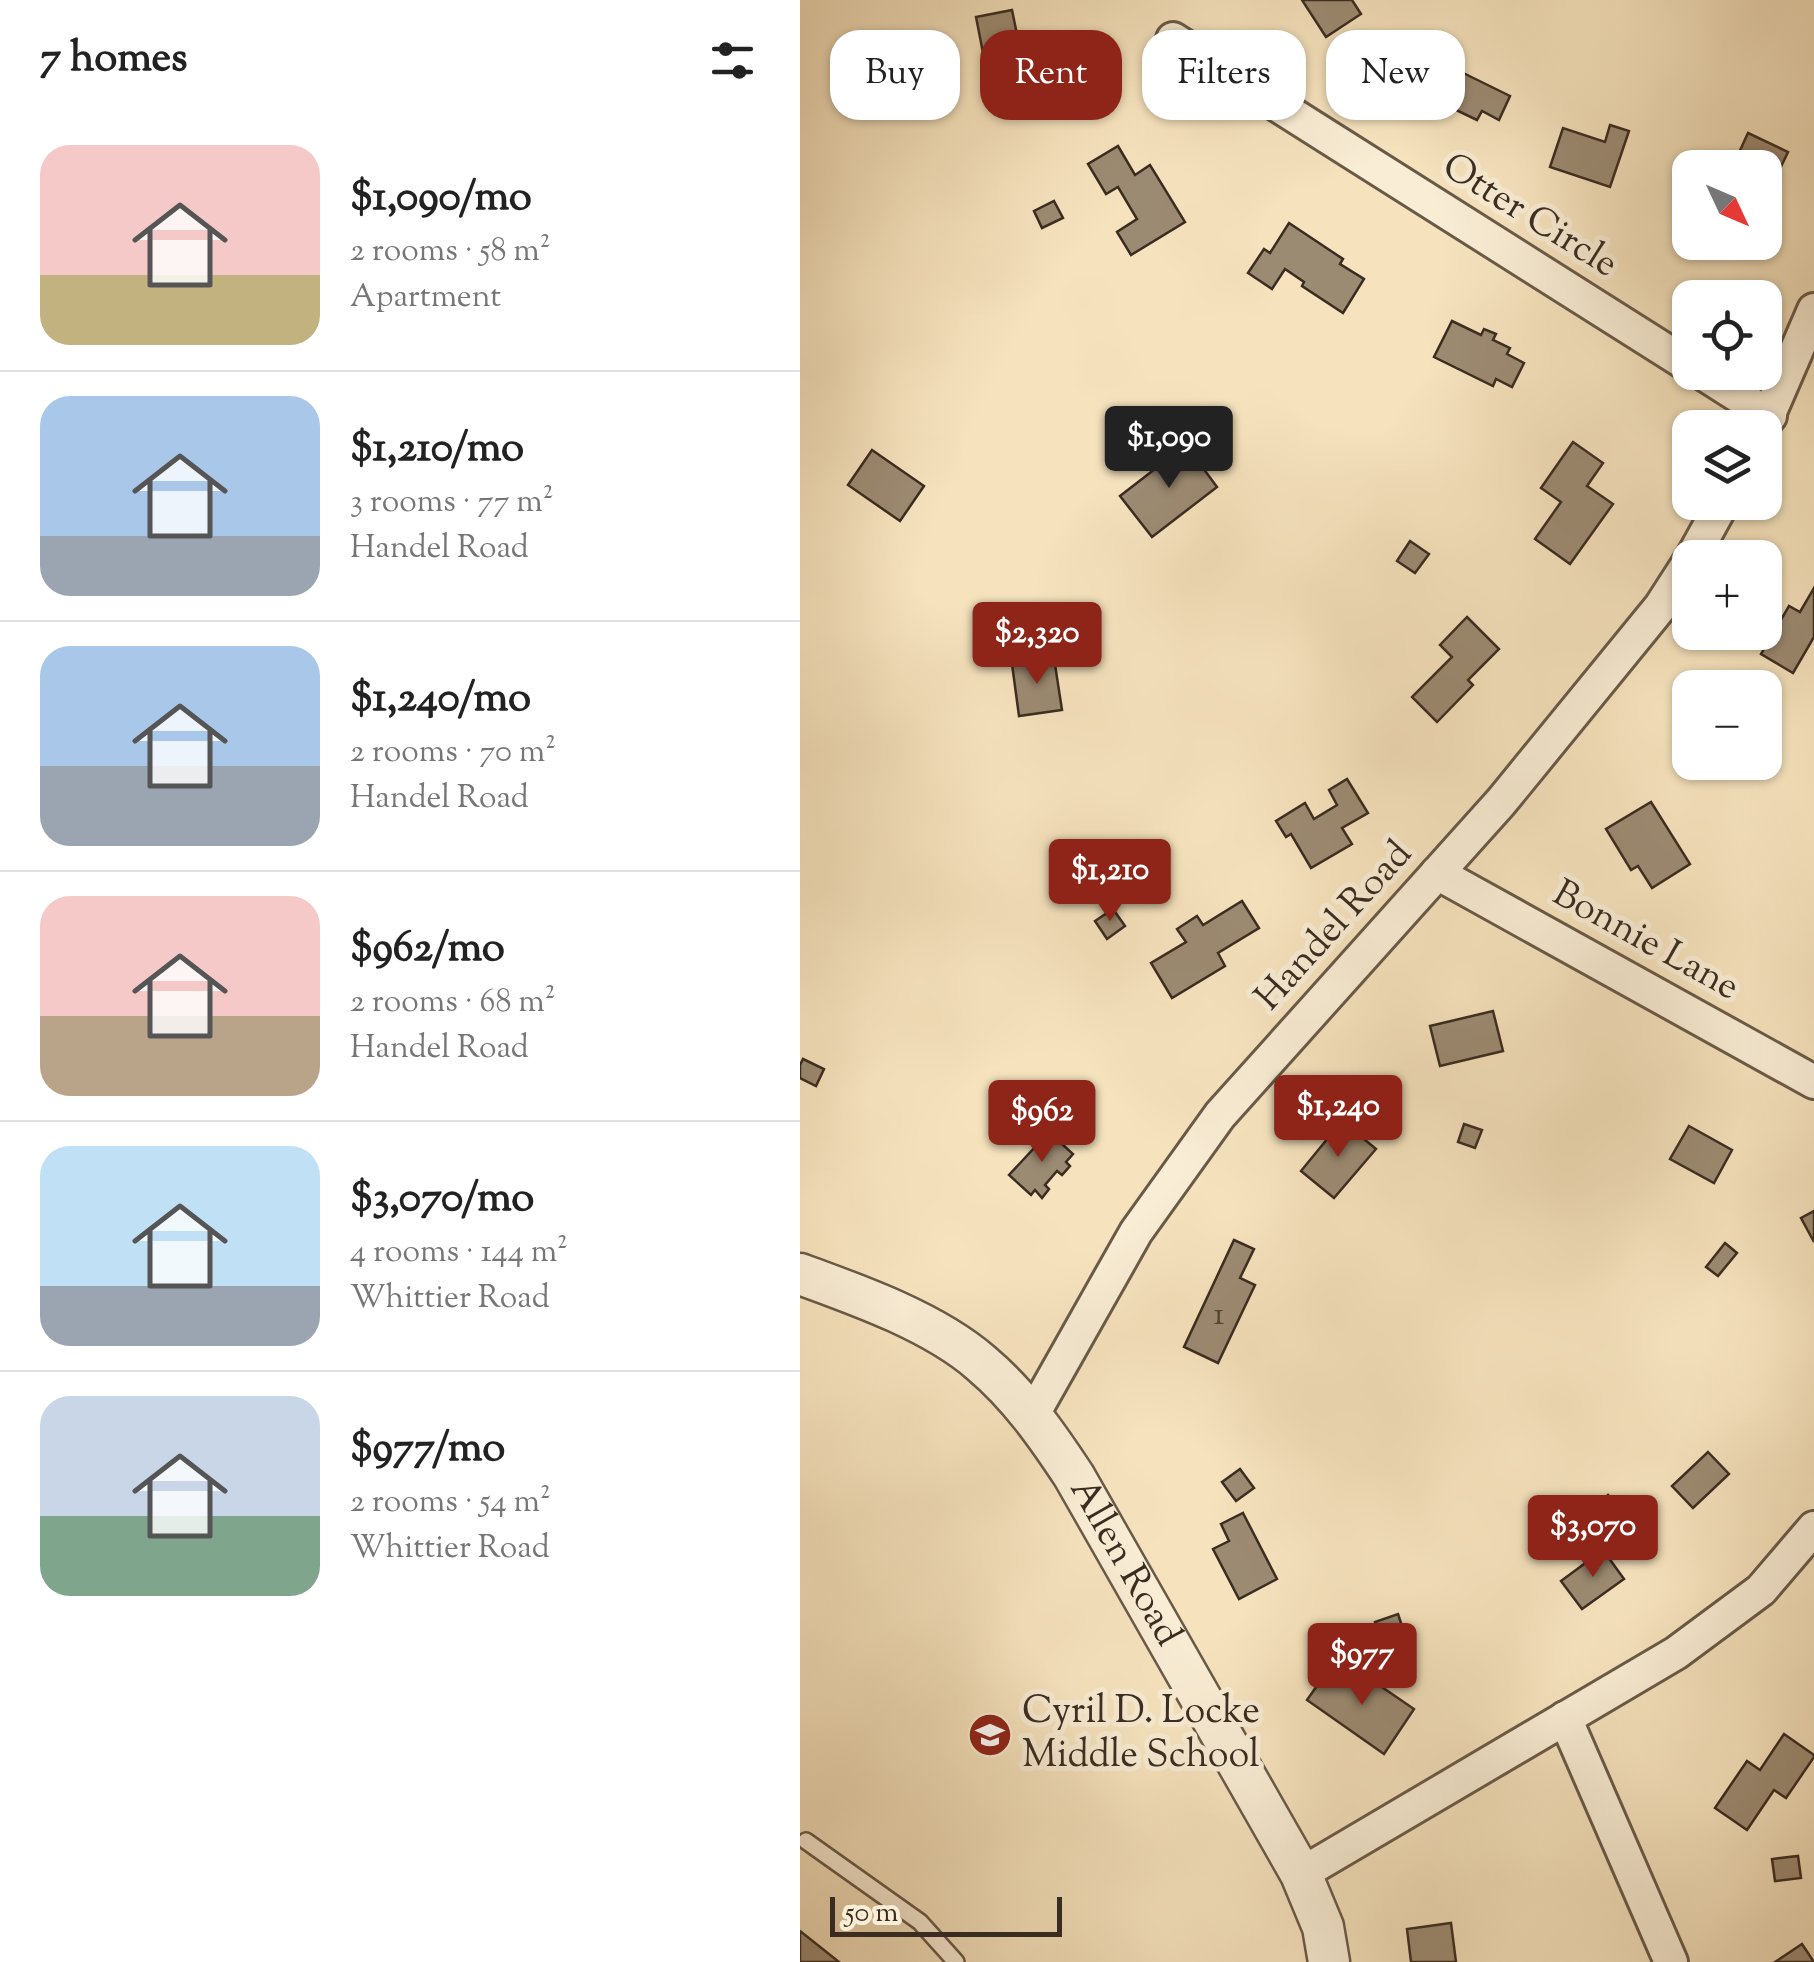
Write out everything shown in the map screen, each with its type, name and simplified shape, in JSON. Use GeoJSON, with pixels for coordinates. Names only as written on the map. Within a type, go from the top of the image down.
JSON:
{"type":"FeatureCollection","features":[{"type":"Feature","properties":{"kind":"street","name":"Otter Circle"},"geometry":{"type":"LineString","coordinates":[[1301,120],[1672,355]]}},
{"type":"Feature","properties":{"kind":"street"},"geometry":{"type":"LineString","coordinates":[[1771,410],[1814,310]]}},
{"type":"Feature","properties":{"kind":"street"},"geometry":{"type":"LineString","coordinates":[[1724,390],[1750,410]]}},
{"type":"Feature","properties":{"kind":"street","name":"Handel Road"},"geometry":{"type":"LineString","coordinates":[[1032,1416],[1136,1232],[1220,1115],[1501,802],[1672,589]]}},
{"type":"Feature","properties":{"kind":"street","name":"Bonnie Lane"},"geometry":{"type":"LineString","coordinates":[[1437,873],[1814,1082]]}},
{"type":"Feature","properties":{"kind":"street","name":"Allen Road"},"geometry":{"type":"LineString","coordinates":[[800,1274],[929,1328],[980,1362],[1032,1416],[1074,1476],[1301,1874],[1323,1927],[1329,1962]]}},
{"type":"Feature","properties":{"kind":"street"},"geometry":{"type":"LineString","coordinates":[[1301,1874],[1676,1653],[1761,1590],[1814,1528]]}},
{"type":"Feature","properties":{"kind":"street"},"geometry":{"type":"LineString","coordinates":[[1565,1718],[1671,1962]]}},
{"type":"Feature","properties":{"kind":"lane"},"geometry":{"type":"LineString","coordinates":[[806,1841],[920,1922],[956,1962]]}},
{"type":"Feature","properties":{"kind":"building"},"geometry":{"type":"Polygon","coordinates":[[[1302,0],[1352,0],[1361,14],[1337,30],[1326,30],[1326,37],[1302,0]]]}},
{"type":"Feature","properties":{"kind":"building"},"geometry":{"type":"Polygon","coordinates":[[[1012,10],[1016,30],[980,30],[980,37],[976,17],[1012,10]]]}},
{"type":"Feature","properties":{"kind":"building"},"geometry":{"type":"Polygon","coordinates":[[[1465,74],[1510,96],[1499,120],[1482,111],[1477,120],[1465,114],[1465,74]]]}},
{"type":"Feature","properties":{"kind":"building"},"geometry":{"type":"Polygon","coordinates":[[[1610,125],[1629,131],[1610,187],[1550,167],[1563,128],[1605,142],[1610,125]]]}},
{"type":"Feature","properties":{"kind":"building"},"geometry":{"type":"Polygon","coordinates":[[[1748,133],[1788,152],[1782,165],[1782,150],[1740,150],[1748,133]]]}},
{"type":"Feature","properties":{"kind":"building"},"geometry":{"type":"Polygon","coordinates":[[[1118,146],[1135,175],[1150,165],[1185,222],[1131,255],[1117,232],[1137,219],[1118,187],[1106,194],[1088,164],[1118,146]]]}},
{"type":"Feature","properties":{"kind":"building"},"geometry":{"type":"Polygon","coordinates":[[[1054,201],[1063,218],[1042,228],[1034,211],[1054,201]]]}},
{"type":"Feature","properties":{"kind":"building"},"geometry":{"type":"Polygon","coordinates":[[[1289,223],[1343,259],[1340,264],[1364,279],[1343,313],[1302,286],[1304,282],[1285,269],[1272,289],[1248,273],[1264,249],[1270,253],[1289,223]]]}},
{"type":"Feature","properties":{"kind":"building"},"geometry":{"type":"Polygon","coordinates":[[[1452,321],[1481,335],[1484,329],[1496,334],[1493,340],[1510,348],[1507,354],[1524,363],[1512,387],[1496,379],[1493,386],[1434,357],[1452,321]]]}},
{"type":"Feature","properties":{"kind":"building"},"geometry":{"type":"Polygon","coordinates":[[[1573,442],[1603,463],[1587,486],[1613,504],[1570,564],[1535,539],[1561,502],[1541,488],[1573,442]]]}},
{"type":"Feature","properties":{"kind":"building"},"geometry":{"type":"Polygon","coordinates":[[[1186,445],[1217,487],[1152,537],[1120,496],[1186,445]]]}},
{"type":"Feature","properties":{"kind":"building"},"geometry":{"type":"Polygon","coordinates":[[[872,450],[924,486],[900,521],[848,485],[872,450]]]}},
{"type":"Feature","properties":{"kind":"building"},"geometry":{"type":"Polygon","coordinates":[[[1410,541],[1429,554],[1415,573],[1397,561],[1410,541]]]}},
{"type":"Feature","properties":{"kind":"building"},"geometry":{"type":"Polygon","coordinates":[[[1814,588],[1814,637],[1793,673],[1761,654],[1763,650],[1782,650],[1782,618],[1789,606],[1800,612],[1814,588]]]}},
{"type":"Feature","properties":{"kind":"building"},"geometry":{"type":"Polygon","coordinates":[[[1467,617],[1499,649],[1468,680],[1473,685],[1437,722],[1412,697],[1452,657],[1440,645],[1467,617]]]}},
{"type":"Feature","properties":{"kind":"building"},"geometry":{"type":"Polygon","coordinates":[[[1054,658],[1062,710],[1019,716],[1012,664],[1054,658]]]}},
{"type":"Feature","properties":{"kind":"building"},"geometry":{"type":"Polygon","coordinates":[[[1347,779],[1368,813],[1342,828],[1352,844],[1311,868],[1291,834],[1286,837],[1276,821],[1305,803],[1314,819],[1337,805],[1329,790],[1347,779]]]}},
{"type":"Feature","properties":{"kind":"building"},"geometry":{"type":"Polygon","coordinates":[[[1651,802],[1690,864],[1652,888],[1638,866],[1631,870],[1606,829],[1651,802]]]}},
{"type":"Feature","properties":{"kind":"building"},"geometry":{"type":"Polygon","coordinates":[[[1242,901],[1259,928],[1218,953],[1225,966],[1172,998],[1151,963],[1186,942],[1177,929],[1197,916],[1203,925],[1242,901]]]}},
{"type":"Feature","properties":{"kind":"building"},"geometry":{"type":"Polygon","coordinates":[[[1113,909],[1125,926],[1107,939],[1095,921],[1113,909]]]}},
{"type":"Feature","properties":{"kind":"building"},"geometry":{"type":"Polygon","coordinates":[[[1493,1011],[1503,1051],[1440,1066],[1430,1026],[1493,1011]]]}},
{"type":"Feature","properties":{"kind":"building"},"geometry":{"type":"Polygon","coordinates":[[[803,1059],[824,1069],[816,1086],[800,1078],[803,1059]]]}},
{"type":"Feature","properties":{"kind":"building"},"geometry":{"type":"Polygon","coordinates":[[[1342,1121],[1376,1149],[1334,1198],[1301,1171],[1342,1121]]]}},
{"type":"Feature","properties":{"kind":"building"},"geometry":{"type":"Polygon","coordinates":[[[1464,1124],[1482,1130],[1475,1148],[1458,1142],[1464,1124]]]}},
{"type":"Feature","properties":{"kind":"building"},"geometry":{"type":"Polygon","coordinates":[[[1689,1126],[1732,1150],[1714,1183],[1670,1159],[1689,1126]]]}},
{"type":"Feature","properties":{"kind":"building"},"geometry":{"type":"Polygon","coordinates":[[[1049,1132],[1073,1154],[1062,1175],[1057,1171],[1045,1185],[1049,1189],[1042,1198],[1035,1190],[1031,1195],[1009,1175],[1049,1132]]]}},
{"type":"Feature","properties":{"kind":"building"},"geometry":{"type":"Polygon","coordinates":[[[1814,1211],[1814,1242],[1801,1218],[1814,1211]]]}},
{"type":"Feature","properties":{"kind":"building"},"geometry":{"type":"Polygon","coordinates":[[[1234,1240],[1254,1249],[1240,1278],[1255,1285],[1218,1363],[1184,1347],[1234,1240]]]}},
{"type":"Feature","properties":{"kind":"building"},"geometry":{"type":"Polygon","coordinates":[[[1725,1243],[1737,1253],[1718,1276],[1706,1267],[1725,1243]]]}},
{"type":"Feature","properties":{"kind":"building"},"geometry":{"type":"Polygon","coordinates":[[[1708,1452],[1729,1474],[1693,1508],[1672,1486],[1708,1452]]]}},
{"type":"Feature","properties":{"kind":"building"},"geometry":{"type":"Polygon","coordinates":[[[1240,1469],[1254,1488],[1236,1501],[1222,1482],[1240,1469]]]}},
{"type":"Feature","properties":{"kind":"building"},"geometry":{"type":"Polygon","coordinates":[[[1608,1495],[1622,1509],[1604,1527],[1590,1513],[1608,1495]]]}},
{"type":"Feature","properties":{"kind":"building"},"geometry":{"type":"Polygon","coordinates":[[[1243,1513],[1277,1579],[1239,1599],[1213,1549],[1229,1541],[1221,1524],[1243,1513]]]}},
{"type":"Feature","properties":{"kind":"building"},"geometry":{"type":"Polygon","coordinates":[[[1603,1550],[1624,1579],[1582,1609],[1561,1581],[1603,1550]]]}},
{"type":"Feature","properties":{"kind":"building"},"geometry":{"type":"Polygon","coordinates":[[[1398,1614],[1403,1629],[1380,1637],[1375,1622],[1398,1614]]]}},
{"type":"Feature","properties":{"kind":"building"},"geometry":{"type":"Polygon","coordinates":[[[1331,1666],[1367,1690],[1373,1681],[1414,1709],[1384,1754],[1307,1700],[1331,1666]]]}},
{"type":"Feature","properties":{"kind":"building"},"geometry":{"type":"Polygon","coordinates":[[[1784,1734],[1814,1757],[1786,1798],[1774,1790],[1747,1830],[1715,1808],[1747,1761],[1760,1770],[1784,1734]]]}},
{"type":"Feature","properties":{"kind":"building"},"geometry":{"type":"Polygon","coordinates":[[[1798,1856],[1801,1878],[1775,1881],[1772,1859],[1798,1856]]]}},
{"type":"Feature","properties":{"kind":"building"},"geometry":{"type":"Polygon","coordinates":[[[1451,1923],[1456,1962],[1411,1962],[1407,1929],[1451,1923]]]}},
{"type":"Feature","properties":{"kind":"building"},"geometry":{"type":"Polygon","coordinates":[[[800,1931],[839,1962],[800,1962],[800,1931]]]}},
{"type":"Feature","properties":{"kind":"building"},"geometry":{"type":"Polygon","coordinates":[[[1802,1944],[1814,1962],[1775,1962],[1802,1944]]]}},
{"type":"Feature","properties":{"kind":"place","name":"Cyril D. Locke Middle School"},"geometry":{"type":"Point","coordinates":[990,1735]}}]}
